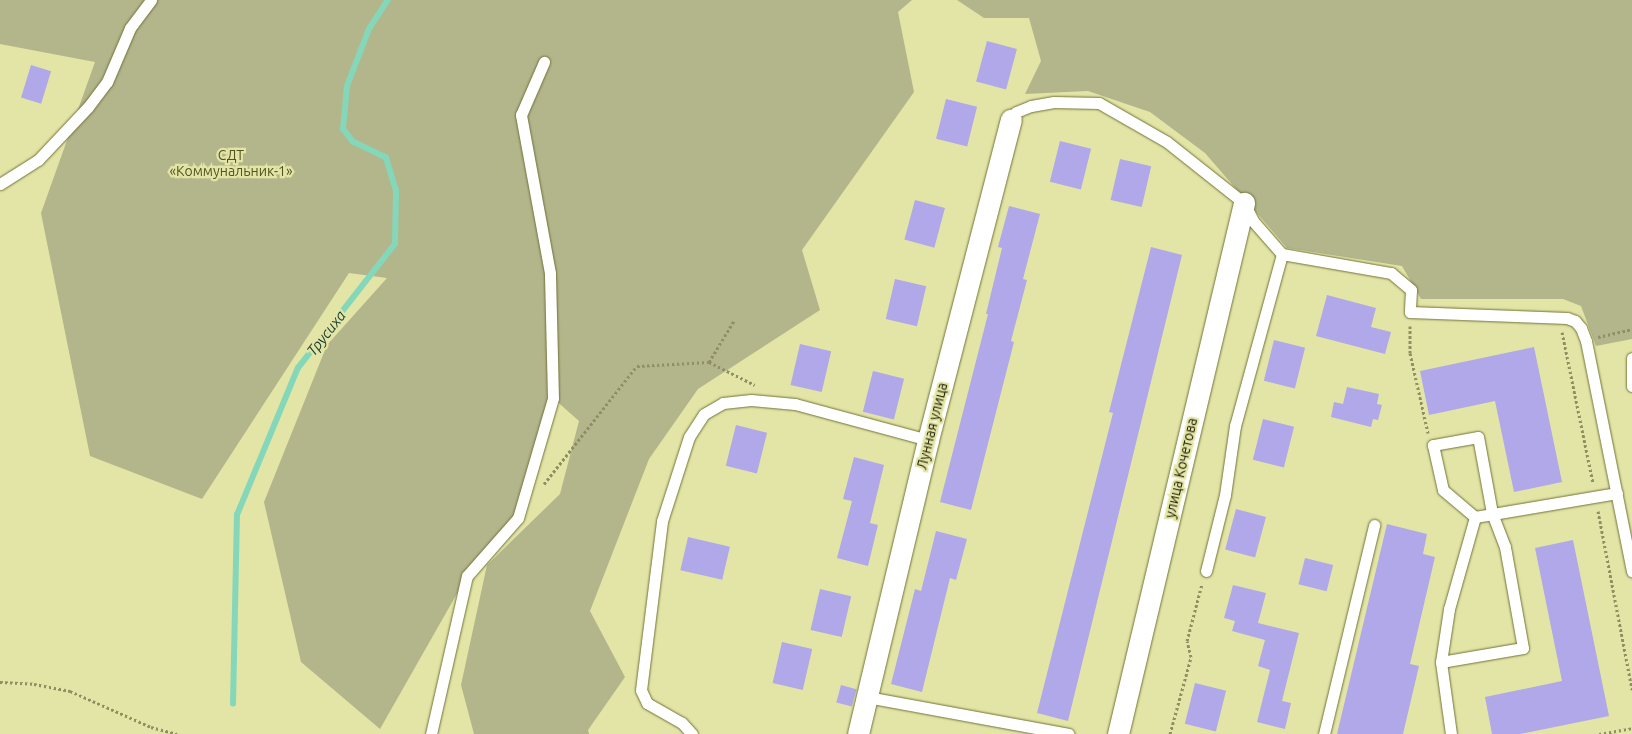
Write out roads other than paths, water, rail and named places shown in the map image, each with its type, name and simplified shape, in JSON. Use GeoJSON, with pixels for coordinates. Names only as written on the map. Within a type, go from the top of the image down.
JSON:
{"type":"FeatureCollection","features":[{"type":"Feature","properties":{"kind":"street","name":"Лунная улица"},"geometry":{"type":"LineString","coordinates":[[858,734],[928,440],[1011,120]]}},
{"type":"Feature","properties":{"kind":"street","name":"улица Кочетова"},"geometry":{"type":"LineString","coordinates":[[1118,734],[1244,203]]}},
{"type":"Feature","properties":{"kind":"lane"},"geometry":{"type":"LineString","coordinates":[[0,184],[38,160],[88,107],[107,82],[130,28],[151,0]]}},
{"type":"Feature","properties":{"kind":"lane"},"geometry":{"type":"LineString","coordinates":[[431,734],[467,576],[518,518],[553,398],[550,273],[521,115],[544,62]]}},
{"type":"Feature","properties":{"kind":"lane"},"geometry":{"type":"LineString","coordinates":[[1011,120],[1016,112],[1031,106],[1054,102],[1099,103],[1167,142],[1244,203],[1252,221],[1282,254],[1391,273],[1411,290],[1410,312],[1567,318],[1582,328],[1632,571]]}},
{"type":"Feature","properties":{"kind":"lane"},"geometry":{"type":"LineString","coordinates":[[1206,571],[1225,495],[1235,426],[1282,254]]}},
{"type":"Feature","properties":{"kind":"lane"},"geometry":{"type":"LineString","coordinates":[[1632,358],[1632,386]]}},
{"type":"Feature","properties":{"kind":"lane"},"geometry":{"type":"LineString","coordinates":[[692,734],[682,723],[647,703],[641,690],[662,521],[689,437],[704,414],[723,404],[750,400],[795,404],[928,440]]}},
{"type":"Feature","properties":{"kind":"lane"},"geometry":{"type":"LineString","coordinates":[[1440,662],[1523,648],[1506,547],[1492,513],[1478,437],[1434,445],[1443,490],[1475,517]]}},
{"type":"Feature","properties":{"kind":"lane"},"geometry":{"type":"LineString","coordinates":[[1475,517],[1617,493]]}},
{"type":"Feature","properties":{"kind":"lane"},"geometry":{"type":"LineString","coordinates":[[1451,734],[1440,662],[1449,609],[1475,517]]}},
{"type":"Feature","properties":{"kind":"lane"},"geometry":{"type":"LineString","coordinates":[[1324,734],[1374,525]]}},
{"type":"Feature","properties":{"kind":"lane"},"geometry":{"type":"LineString","coordinates":[[866,697],[1069,734]]}},
{"type":"Feature","properties":{"kind":"waterway","name":"Трусиха"},"geometry":{"type":"LineString","coordinates":[[233,704],[237,515],[298,368],[395,244],[396,191],[386,158],[353,142],[343,129],[347,86],[369,29],[388,0]]}},
{"type":"Feature","properties":{"kind":"park label","name":"СДТ «Коммунальник-1»"},"geometry":{"type":"Point","coordinates":[231,164]}}]}
